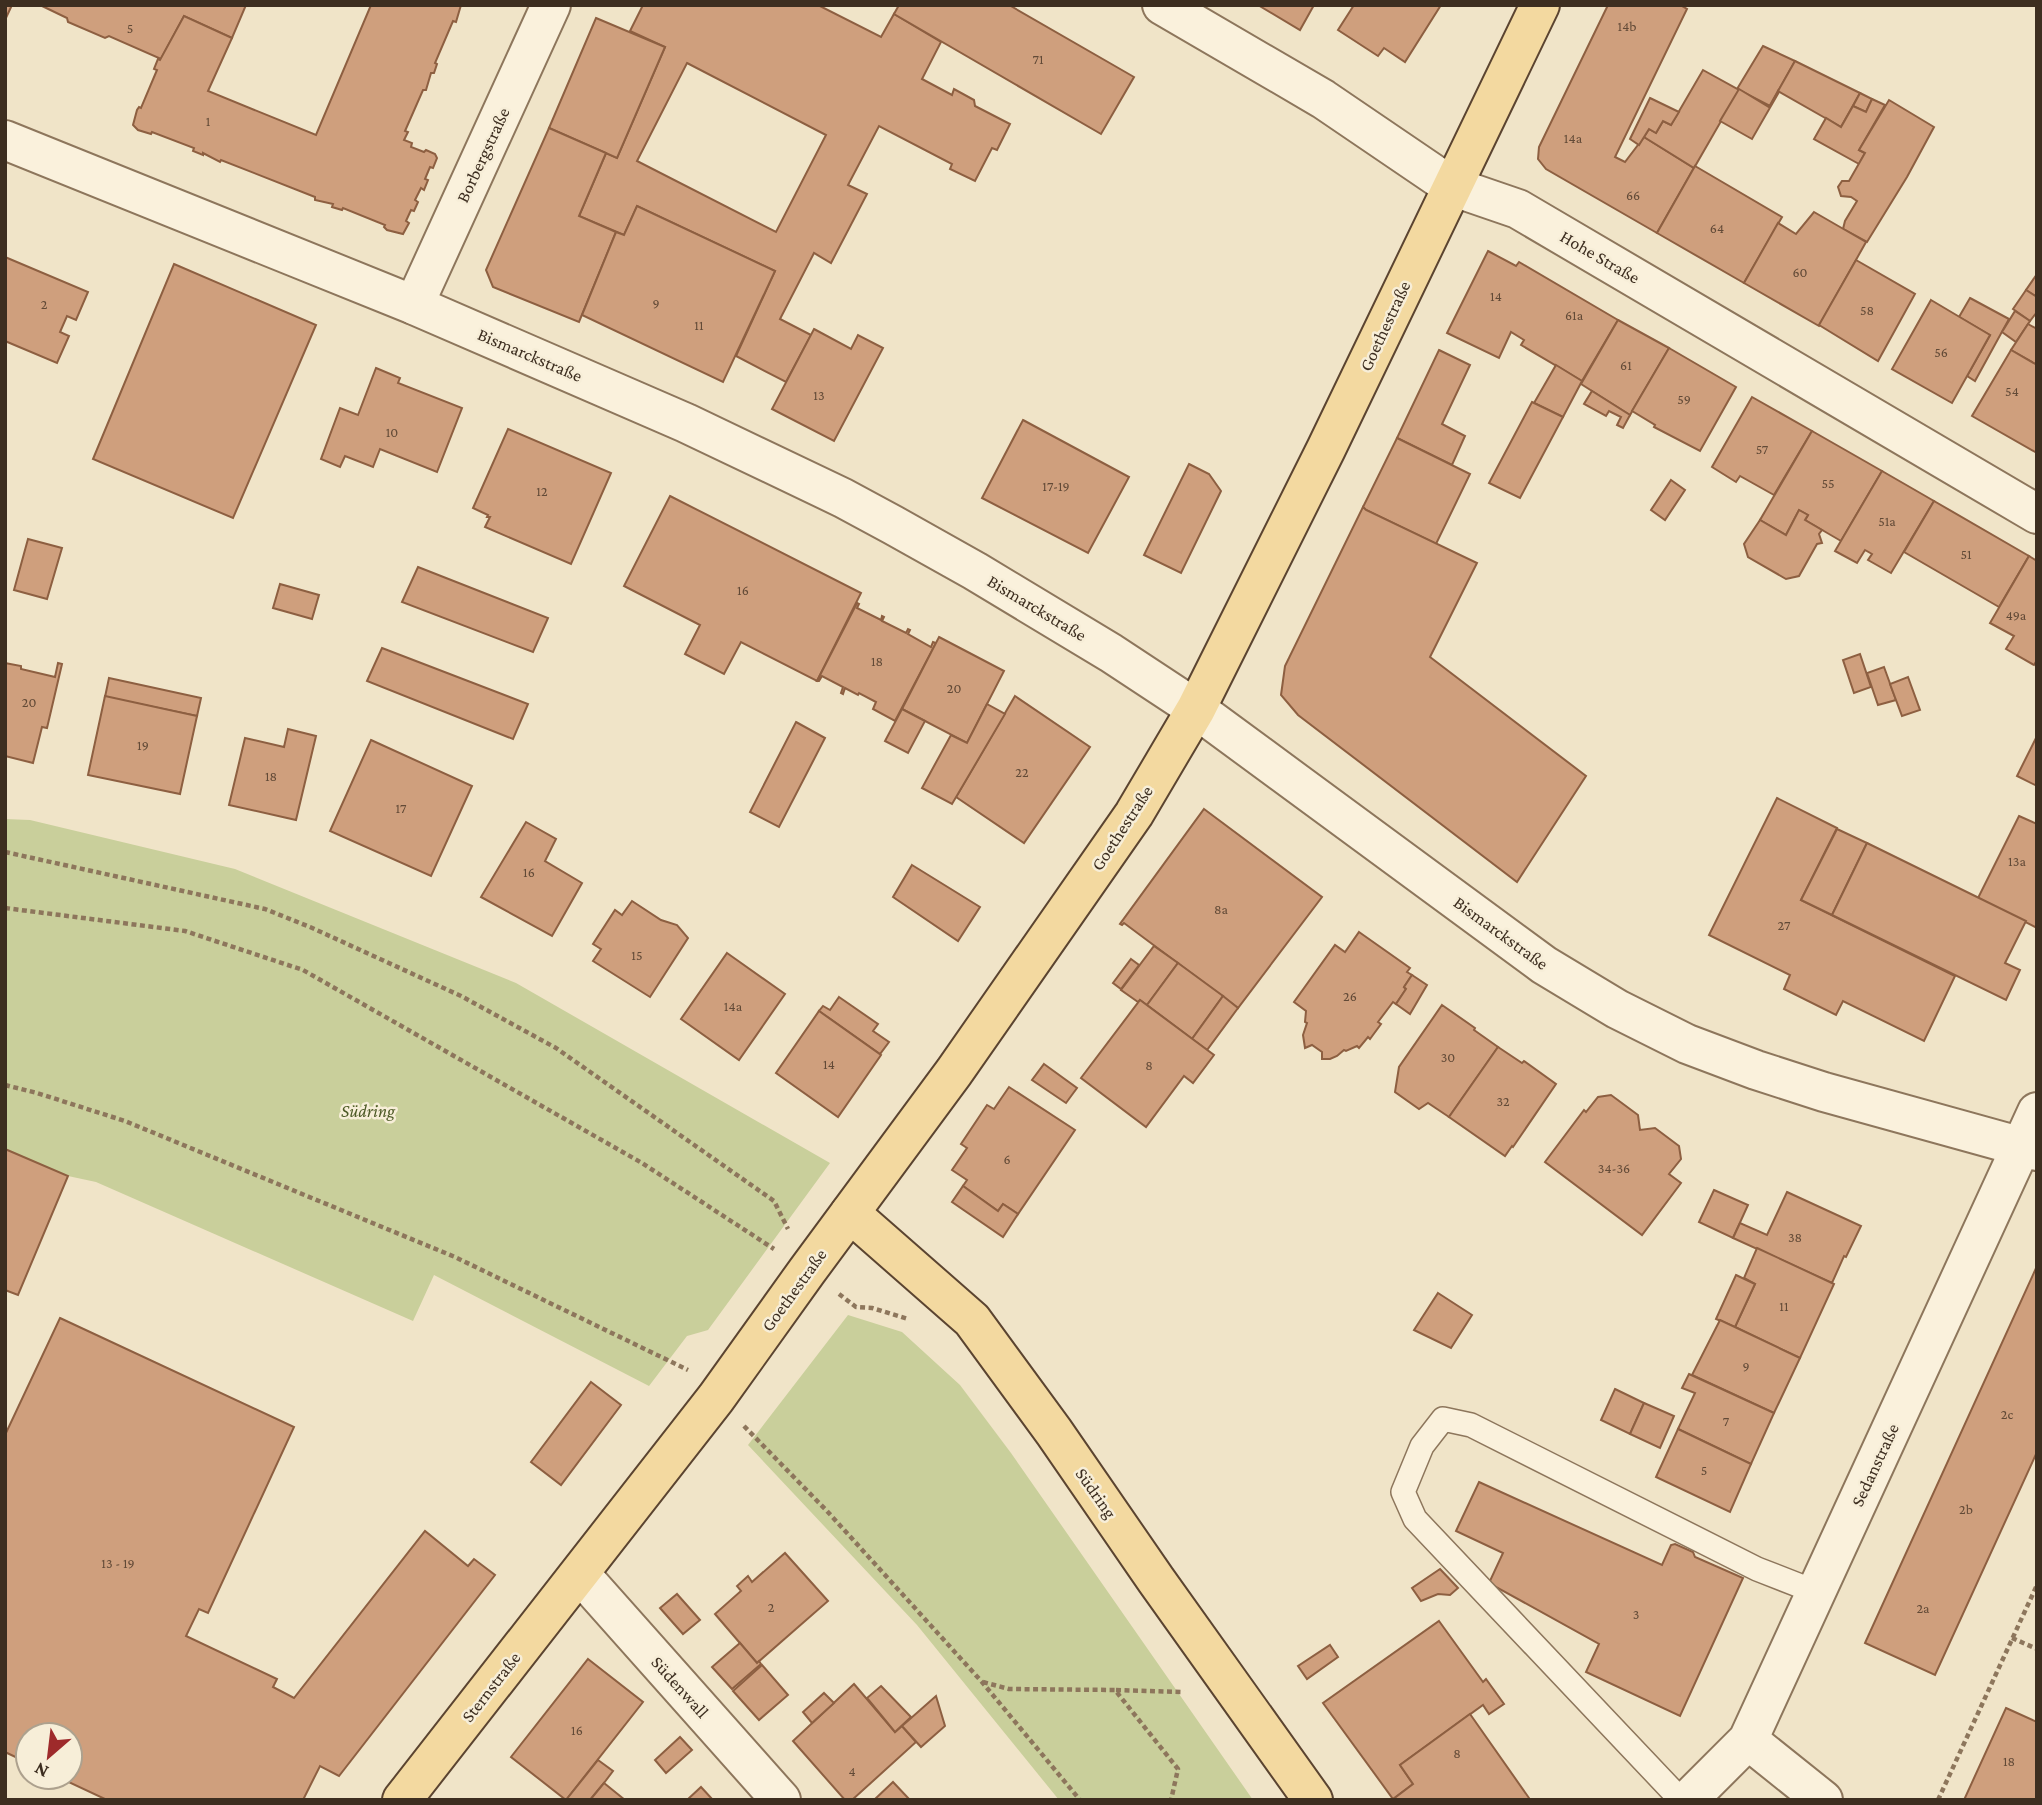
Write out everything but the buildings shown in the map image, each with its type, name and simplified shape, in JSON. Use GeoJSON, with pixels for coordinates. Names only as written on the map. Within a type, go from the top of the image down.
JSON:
{"type":"FeatureCollection","features":[{"type":"Feature","properties":{"kind":"main road","name":"Goethestraße"},"geometry":{"type":"LineString","coordinates":[[580,1574],[719,1394],[954,1072],[1134,814],[1196,709],[1326,449],[1540,5]]}},
{"type":"Feature","properties":{"kind":"main road","name":"Südring"},"geometry":{"type":"LineString","coordinates":[[850,1213],[971,1320],[1054,1432],[1313,1800]]}},
{"type":"Feature","properties":{"kind":"main road","name":"Sternstraße"},"geometry":{"type":"LineString","coordinates":[[402,1800],[580,1574]]}},
{"type":"Feature","properties":{"kind":"street","name":"Borbergstraße"},"geometry":{"type":"LineString","coordinates":[[414,305],[551,5]]}},
{"type":"Feature","properties":{"kind":"street","name":"Hohe Straße"},"geometry":{"type":"LineString","coordinates":[[1162,5],[1323,99],[1451,186],[1518,209],[2037,514]]}},
{"type":"Feature","properties":{"kind":"street","name":"Bismarckstraße"},"geometry":{"type":"LineString","coordinates":[[5,140],[414,305],[686,423],[843,498],[975,571],[1111,653],[1196,709],[1544,965],[1617,1009],[1687,1044],[1756,1070],[1909,1117],[2032,1136]]}},
{"type":"Feature","properties":{"kind":"street","name":"Sedanstraße"},"geometry":{"type":"LineString","coordinates":[[1688,1800],[1748,1740],[2032,1136]]}},
{"type":"Feature","properties":{"kind":"street","name":"Südenwall"},"geometry":{"type":"LineString","coordinates":[[580,1574],[780,1800]]}},
{"type":"Feature","properties":{"kind":"street"},"geometry":{"type":"LineString","coordinates":[[1748,1740],[1823,1800]]}},
{"type":"Feature","properties":{"kind":"lane"},"geometry":{"type":"LineString","coordinates":[[1681,1800],[1415,1519],[1403,1492],[1422,1446],[1443,1419],[1471,1425],[1757,1569],[1816,1592]]}},
{"type":"Feature","properties":{"kind":"path"},"geometry":{"type":"LineString","coordinates":[[5,852],[265,909],[461,996],[572,1058],[775,1201],[807,1271]]}},
{"type":"Feature","properties":{"kind":"path"},"geometry":{"type":"LineString","coordinates":[[5,908],[185,931],[303,970],[642,1163],[807,1271],[856,1307],[872,1308],[916,1322]]}},
{"type":"Feature","properties":{"kind":"path"},"geometry":{"type":"LineString","coordinates":[[5,1085],[125,1121],[455,1256],[655,1353],[719,1394],[982,1682],[1080,1800]]}},
{"type":"Feature","properties":{"kind":"path"},"geometry":{"type":"LineString","coordinates":[[1938,1800],[2037,1585]]}},
{"type":"Feature","properties":{"kind":"path"},"geometry":{"type":"LineString","coordinates":[[2012,1638],[2037,1649]]}},
{"type":"Feature","properties":{"kind":"path"},"geometry":{"type":"LineString","coordinates":[[982,1682],[1009,1689],[1192,1692],[1184,1681]]}},
{"type":"Feature","properties":{"kind":"path"},"geometry":{"type":"LineString","coordinates":[[1115,1690],[1178,1769],[1171,1800]]}},
{"type":"Feature","properties":{"kind":"green space","name":"Südring"},"geometry":{"type":"Polygon","coordinates":[[[5,819],[30,820],[235,869],[516,983],[830,1163],[708,1330],[687,1336],[649,1386],[434,1275],[413,1321],[96,1182],[68,1176],[5,1149],[5,819]]]}},
{"type":"Feature","properties":{"kind":"green space"},"geometry":{"type":"Polygon","coordinates":[[[848,1315],[902,1332],[960,1385],[1011,1453],[1253,1800],[1059,1800],[917,1625],[748,1445],[848,1315]]]}}]}
